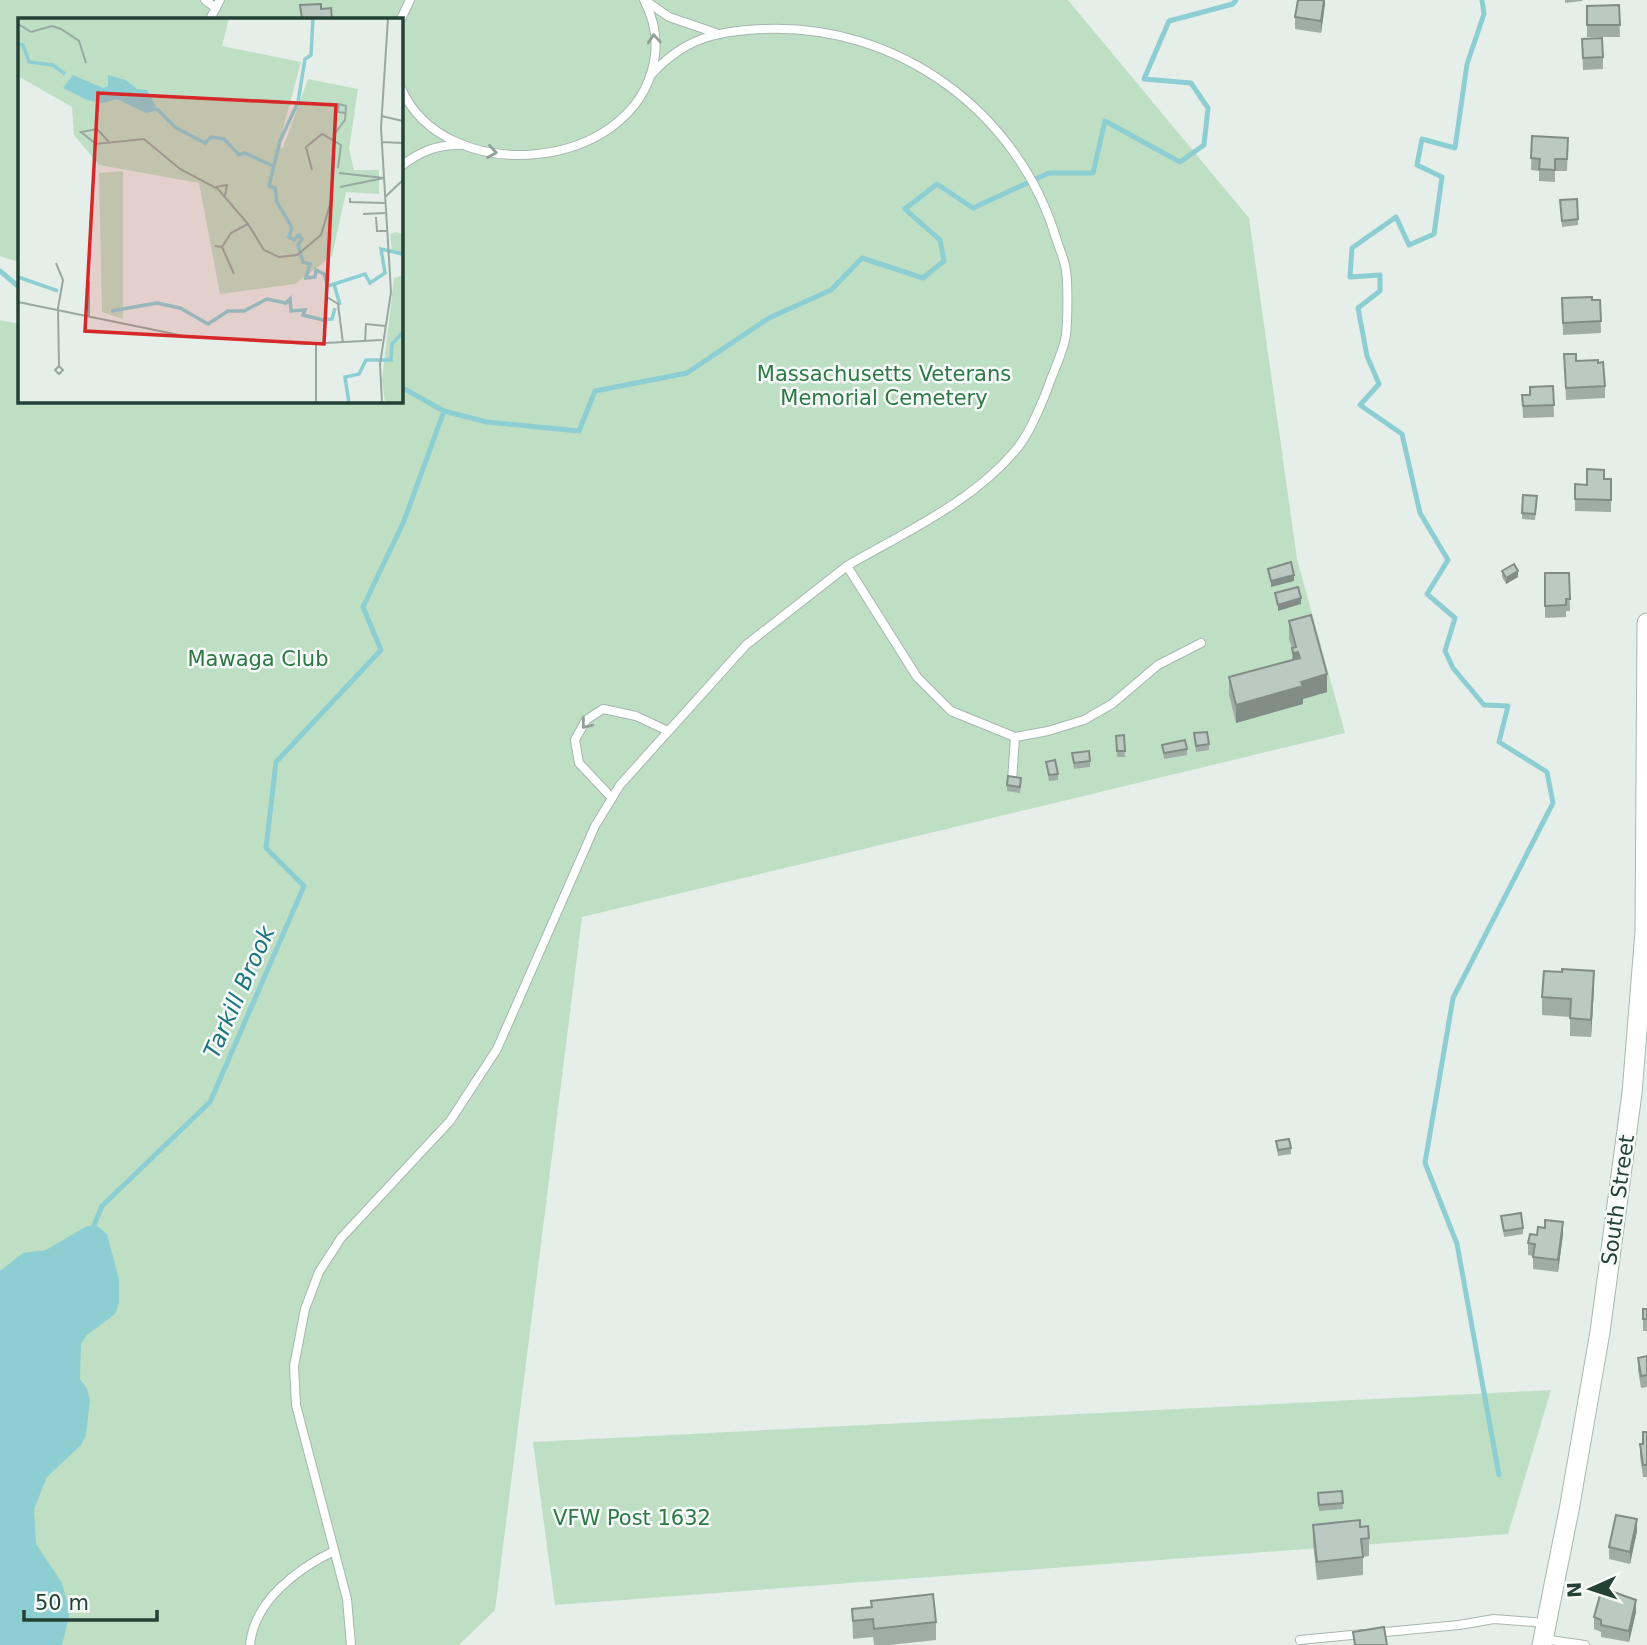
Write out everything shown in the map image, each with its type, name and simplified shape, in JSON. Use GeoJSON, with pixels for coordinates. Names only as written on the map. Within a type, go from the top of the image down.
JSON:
{"type":"FeatureCollection","features":[{"type":"Feature","properties":{"kind":"street","name":"South Street"},"geometry":{"type":"LineString","coordinates":[[1544,1636],[1598,1344],[1634,1074],[1645,932],[1647,623]]}},
{"type":"Feature","properties":{"kind":"lane"},"geometry":{"type":"LineString","coordinates":[[205,0],[218,4]]}},
{"type":"Feature","properties":{"kind":"lane"},"geometry":{"type":"LineString","coordinates":[[401,18],[410,0]]}},
{"type":"Feature","properties":{"kind":"lane"},"geometry":{"type":"LineString","coordinates":[[644,0],[669,17],[716,33]]}},
{"type":"Feature","properties":{"kind":"lane"},"geometry":{"type":"LineString","coordinates":[[402,90],[421,119],[463,145],[487,152],[525,155],[574,145],[597,135],[622,118],[636,103],[650,76],[655,56],[655,36],[644,0]]}},
{"type":"Feature","properties":{"kind":"lane"},"geometry":{"type":"LineString","coordinates":[[351,1645],[347,1599],[296,1405],[294,1366],[304,1309],[319,1272],[341,1238],[450,1121],[497,1049],[596,826],[620,785],[746,645],[847,566],[942,512],[982,485],[1020,444],[1047,389],[1066,338],[1066,271],[1048,212],[1029,174],[997,130],[967,99],[898,54],[853,39],[807,30],[781,28],[716,33],[682,47],[650,76]]}},
{"type":"Feature","properties":{"kind":"lane"},"geometry":{"type":"LineString","coordinates":[[402,165],[423,150],[463,145]]}},
{"type":"Feature","properties":{"kind":"lane"},"geometry":{"type":"LineString","coordinates":[[847,566],[917,677],[951,711],[1015,737],[1084,720],[1112,704],[1158,664],[1201,643]]}},
{"type":"Feature","properties":{"kind":"lane"},"geometry":{"type":"LineString","coordinates":[[612,798],[579,763],[575,740],[586,720],[603,709],[636,716],[668,731]]}},
{"type":"Feature","properties":{"kind":"lane"},"geometry":{"type":"LineString","coordinates":[[1012,782],[1015,737]]}},
{"type":"Feature","properties":{"kind":"lane"},"geometry":{"type":"LineString","coordinates":[[250,1645],[261,1612],[279,1590],[302,1568],[334,1551]]}},
{"type":"Feature","properties":{"kind":"lane"},"geometry":{"type":"LineString","coordinates":[[1300,1640],[1459,1625],[1494,1619],[1544,1636],[1585,1645]]}},
{"type":"Feature","properties":{"kind":"green space","name":"Massachusetts Veterans Memorial Cemetery"},"geometry":{"type":"Polygon","coordinates":[[[0,0],[1068,0],[1249,218],[1297,559],[1345,733],[582,917],[495,1610],[459,1645],[0,1645],[0,320],[18,324],[18,402],[402,402],[402,18],[18,18],[18,262],[0,256],[0,0]]]}},
{"type":"Feature","properties":{"kind":"green space","name":"VFW Post 1632"},"geometry":{"type":"Polygon","coordinates":[[[1551,1390],[1508,1534],[555,1605],[533,1442],[1551,1390]]]}},
{"type":"Feature","properties":{"kind":"water"},"geometry":{"type":"Polygon","coordinates":[[[87,1226],[97,1226],[107,1234],[119,1279],[119,1303],[115,1314],[87,1335],[81,1344],[80,1379],[90,1400],[86,1435],[81,1445],[47,1477],[34,1509],[36,1544],[62,1583],[69,1617],[62,1645],[0,1645],[0,1271],[23,1253],[46,1250],[87,1226]]]}},
{"type":"Feature","properties":{"kind":"building"},"geometry":{"type":"Polygon","coordinates":[[[1298,0],[1324,0],[1321,21],[1295,17],[1298,0]]]}},
{"type":"Feature","properties":{"kind":"building"},"geometry":{"type":"Polygon","coordinates":[[[321,4],[321,9],[331,8],[332,18],[302,18],[300,5],[321,4]]]}},
{"type":"Feature","properties":{"kind":"building"},"geometry":{"type":"Polygon","coordinates":[[[1619,5],[1620,25],[1587,25],[1587,6],[1619,5]]]}},
{"type":"Feature","properties":{"kind":"building"},"geometry":{"type":"Polygon","coordinates":[[[1602,38],[1603,57],[1583,58],[1582,39],[1602,38]]]}},
{"type":"Feature","properties":{"kind":"building"},"geometry":{"type":"Polygon","coordinates":[[[1532,136],[1568,138],[1567,159],[1555,159],[1555,170],[1539,169],[1540,159],[1531,158],[1532,136]]]}},
{"type":"Feature","properties":{"kind":"building"},"geometry":{"type":"Polygon","coordinates":[[[1577,199],[1578,219],[1562,221],[1560,200],[1577,199]]]}},
{"type":"Feature","properties":{"kind":"building"},"geometry":{"type":"Polygon","coordinates":[[[1592,297],[1592,300],[1600,300],[1601,321],[1563,323],[1562,298],[1592,297]]]}},
{"type":"Feature","properties":{"kind":"building"},"geometry":{"type":"Polygon","coordinates":[[[1564,354],[1576,354],[1576,361],[1603,362],[1605,386],[1566,388],[1564,354]]]}},
{"type":"Feature","properties":{"kind":"building"},"geometry":{"type":"Polygon","coordinates":[[[1553,386],[1554,405],[1523,406],[1522,395],[1530,395],[1530,387],[1553,386]]]}},
{"type":"Feature","properties":{"kind":"building"},"geometry":{"type":"Polygon","coordinates":[[[1587,469],[1604,470],[1604,479],[1611,479],[1611,500],[1575,499],[1575,484],[1587,485],[1587,469]]]}},
{"type":"Feature","properties":{"kind":"building"},"geometry":{"type":"Polygon","coordinates":[[[1523,495],[1537,496],[1535,514],[1522,513],[1523,495]]]}},
{"type":"Feature","properties":{"kind":"building"},"geometry":{"type":"Polygon","coordinates":[[[1291,562],[1294,575],[1271,581],[1268,569],[1291,562]]]}},
{"type":"Feature","properties":{"kind":"building"},"geometry":{"type":"Polygon","coordinates":[[[1514,564],[1518,571],[1506,578],[1502,571],[1514,564]]]}},
{"type":"Feature","properties":{"kind":"building"},"geometry":{"type":"Polygon","coordinates":[[[1545,573],[1569,573],[1570,599],[1566,599],[1566,605],[1545,606],[1545,573]]]}},
{"type":"Feature","properties":{"kind":"building"},"geometry":{"type":"Polygon","coordinates":[[[1298,587],[1301,598],[1278,605],[1275,593],[1298,587]]]}},
{"type":"Feature","properties":{"kind":"building"},"geometry":{"type":"Polygon","coordinates":[[[1311,615],[1327,674],[1301,682],[1303,686],[1236,705],[1229,677],[1300,658],[1298,652],[1293,653],[1292,648],[1296,647],[1289,621],[1311,615]]]}},
{"type":"Feature","properties":{"kind":"building"},"geometry":{"type":"Polygon","coordinates":[[[1207,732],[1209,744],[1196,746],[1194,733],[1207,732]]]}},
{"type":"Feature","properties":{"kind":"building"},"geometry":{"type":"Polygon","coordinates":[[[1124,735],[1125,751],[1117,751],[1116,736],[1124,735]]]}},
{"type":"Feature","properties":{"kind":"building"},"geometry":{"type":"Polygon","coordinates":[[[1185,740],[1187,749],[1164,753],[1162,745],[1185,740]]]}},
{"type":"Feature","properties":{"kind":"building"},"geometry":{"type":"Polygon","coordinates":[[[1089,751],[1090,761],[1074,763],[1072,753],[1089,751]]]}},
{"type":"Feature","properties":{"kind":"building"},"geometry":{"type":"Polygon","coordinates":[[[1055,760],[1058,774],[1049,775],[1046,762],[1055,760]]]}},
{"type":"Feature","properties":{"kind":"building"},"geometry":{"type":"Polygon","coordinates":[[[1008,776],[1021,778],[1020,787],[1007,785],[1008,776]]]}},
{"type":"Feature","properties":{"kind":"building"},"geometry":{"type":"Polygon","coordinates":[[[1562,969],[1594,971],[1591,1020],[1570,1018],[1571,999],[1542,997],[1544,971],[1562,972],[1562,969]]]}},
{"type":"Feature","properties":{"kind":"building"},"geometry":{"type":"Polygon","coordinates":[[[1289,1139],[1291,1148],[1278,1150],[1276,1141],[1289,1139]]]}},
{"type":"Feature","properties":{"kind":"building"},"geometry":{"type":"Polygon","coordinates":[[[1521,1213],[1523,1228],[1504,1231],[1501,1216],[1521,1213]]]}},
{"type":"Feature","properties":{"kind":"building"},"geometry":{"type":"Polygon","coordinates":[[[1545,1220],[1563,1222],[1558,1260],[1533,1257],[1535,1244],[1528,1243],[1530,1234],[1537,1235],[1538,1227],[1545,1228],[1545,1220]]]}},
{"type":"Feature","properties":{"kind":"building"},"geometry":{"type":"Polygon","coordinates":[[[1643,1309],[1647,1309],[1647,1319],[1643,1319],[1643,1309]]]}},
{"type":"Feature","properties":{"kind":"building"},"geometry":{"type":"Polygon","coordinates":[[[1647,1356],[1647,1375],[1641,1376],[1638,1358],[1647,1356]]]}},
{"type":"Feature","properties":{"kind":"building"},"geometry":{"type":"Polygon","coordinates":[[[1643,1432],[1647,1432],[1647,1465],[1643,1465],[1640,1444],[1643,1444],[1643,1432]]]}},
{"type":"Feature","properties":{"kind":"building"},"geometry":{"type":"Polygon","coordinates":[[[1342,1491],[1343,1503],[1319,1505],[1318,1493],[1342,1491]]]}},
{"type":"Feature","properties":{"kind":"building"},"geometry":{"type":"Polygon","coordinates":[[[1616,1515],[1637,1519],[1630,1552],[1609,1547],[1616,1515]]]}},
{"type":"Feature","properties":{"kind":"building"},"geometry":{"type":"Polygon","coordinates":[[[1360,1520],[1360,1527],[1368,1526],[1369,1538],[1361,1539],[1363,1557],[1317,1562],[1313,1525],[1360,1520]]]}},
{"type":"Feature","properties":{"kind":"building"},"geometry":{"type":"Polygon","coordinates":[[[1602,1588],[1636,1600],[1629,1631],[1601,1625],[1601,1620],[1594,1617],[1602,1588]]]}},
{"type":"Feature","properties":{"kind":"building"},"geometry":{"type":"Polygon","coordinates":[[[933,1594],[936,1622],[874,1629],[873,1619],[853,1621],[852,1609],[872,1607],[871,1601],[933,1594]]]}},
{"type":"Feature","properties":{"kind":"building"},"geometry":{"type":"Polygon","coordinates":[[[1384,1627],[1387,1645],[1355,1645],[1353,1632],[1384,1627]]]}},
{"type":"Feature","properties":{"kind":"waterway"},"geometry":{"type":"LineString","coordinates":[[402,388],[444,411],[487,422],[579,431],[595,391],[687,373],[769,318],[831,290],[862,258],[923,278],[944,261],[940,240],[905,209],[937,184],[973,208],[1049,173],[1093,173],[1105,121],[1180,162],[1204,145],[1208,108],[1191,83],[1144,79],[1169,21],[1233,4],[1236,0]]}},
{"type":"Feature","properties":{"kind":"waterway"},"geometry":{"type":"LineString","coordinates":[[1482,0],[1484,14],[1467,64],[1455,148],[1422,139],[1417,165],[1442,177],[1434,234],[1409,245],[1396,217],[1352,248],[1350,277],[1380,275],[1380,291],[1358,308],[1367,356],[1379,384],[1360,405],[1402,434],[1420,513],[1448,560],[1427,594],[1455,618],[1445,651],[1453,668],[1484,705],[1508,706],[1499,742],[1547,772],[1553,803],[1453,998],[1425,1163],[1457,1244],[1499,1475]]}},
{"type":"Feature","properties":{"kind":"waterway"},"geometry":{"type":"LineString","coordinates":[[0,271],[18,286]]}},
{"type":"Feature","properties":{"kind":"waterway","name":"Tarkill Brook"},"geometry":{"type":"LineString","coordinates":[[91,1232],[102,1206],[210,1102],[304,886],[266,848],[276,762],[381,650],[363,607],[404,521],[444,411]]}},
{"type":"Feature","properties":{"kind":"park label","name":"Mawaga Club"},"geometry":{"type":"Point","coordinates":[258,659]}}]}
